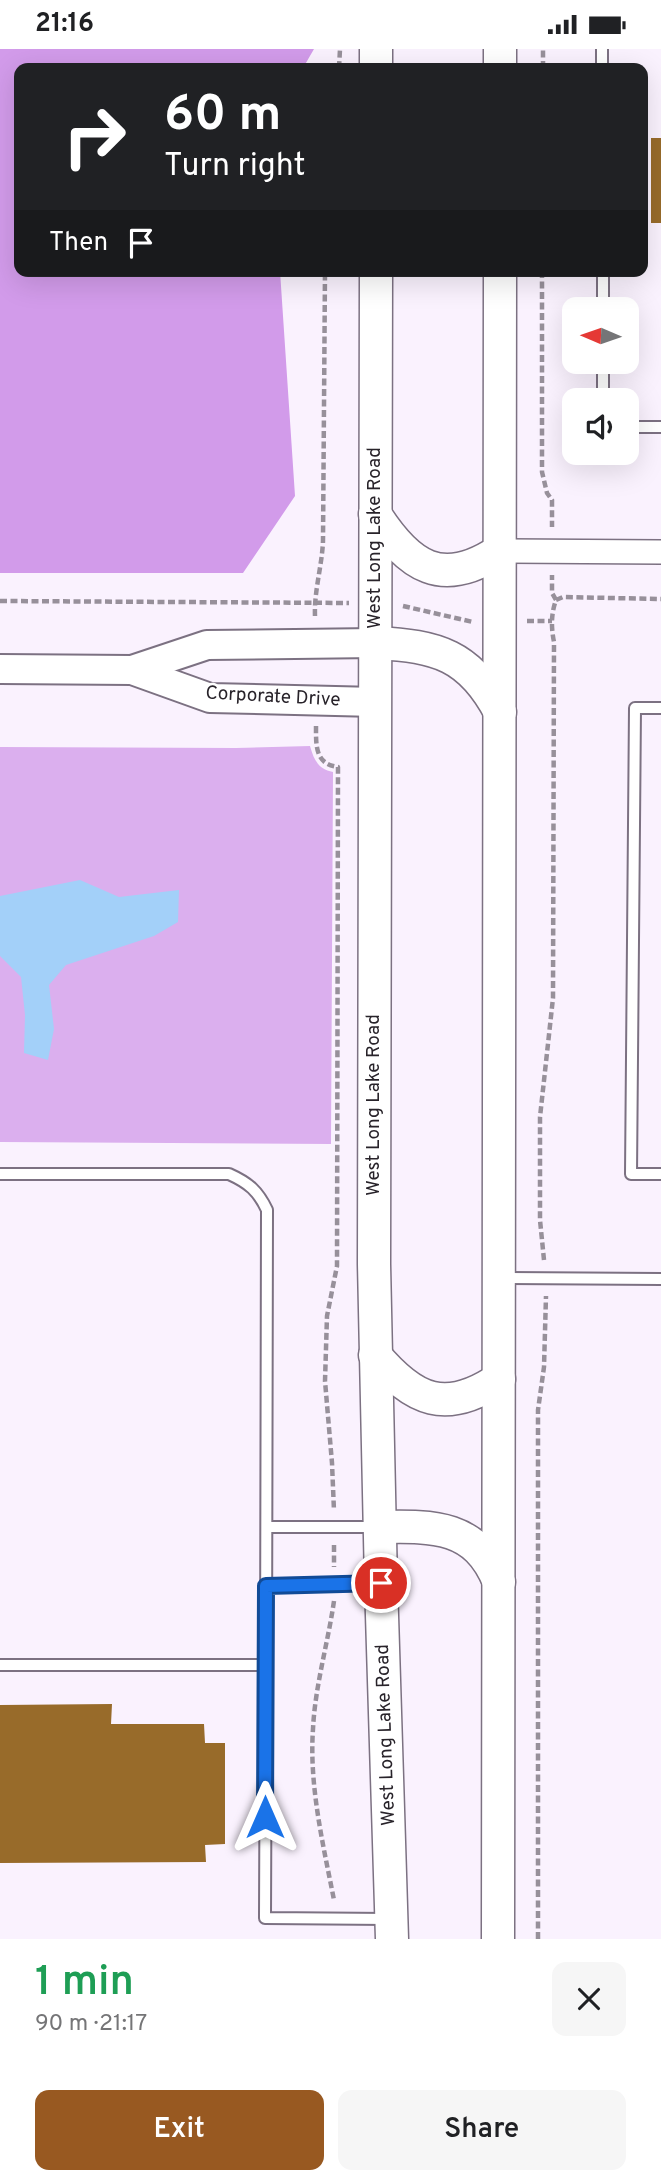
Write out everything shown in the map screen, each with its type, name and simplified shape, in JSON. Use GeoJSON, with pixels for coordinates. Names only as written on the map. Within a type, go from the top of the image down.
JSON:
{"type":"FeatureCollection","features":[{"type":"Feature","properties":{"kind":"main road","name":"West Long Lake Road"},"geometry":{"type":"LineString","coordinates":[[376,277],[375,1355],[392,1929]]}},
{"type":"Feature","properties":{"kind":"main road"},"geometry":{"type":"LineString","coordinates":[[499,1939],[500,277]]}},
{"type":"Feature","properties":{"kind":"main road"},"geometry":{"type":"LineString","coordinates":[[375,514],[390,538],[408,555],[427,567],[444,571],[462,570],[480,564],[499,551]]}},
{"type":"Feature","properties":{"kind":"main road"},"geometry":{"type":"LineString","coordinates":[[376,643],[411,645],[455,659],[489,692],[500,712]]}},
{"type":"Feature","properties":{"kind":"main road"},"geometry":{"type":"LineString","coordinates":[[375,1355],[395,1378],[414,1392],[432,1398],[468,1396],[499,1379]]}},
{"type":"Feature","properties":{"kind":"main road"},"geometry":{"type":"LineString","coordinates":[[380,1527],[432,1528],[465,1539],[481,1549],[491,1563],[499,1583]]}},
{"type":"Feature","properties":{"kind":"street"},"geometry":{"type":"LineString","coordinates":[[499,551],[661,552]]}},
{"type":"Feature","properties":{"kind":"street","name":"Corporate Drive"},"geometry":{"type":"LineString","coordinates":[[0,670],[132,670],[207,645],[376,643]]}},
{"type":"Feature","properties":{"kind":"street","name":"Corporate Drive"},"geometry":{"type":"LineString","coordinates":[[132,670],[210,698],[376,702]]}},
{"type":"Feature","properties":{"kind":"lane"},"geometry":{"type":"LineString","coordinates":[[603,277],[603,297]]}},
{"type":"Feature","properties":{"kind":"lane"},"geometry":{"type":"LineString","coordinates":[[639,427],[661,428]]}},
{"type":"Feature","properties":{"kind":"lane"},"geometry":{"type":"LineString","coordinates":[[661,708],[635,708],[631,1174],[661,1174]]}},
{"type":"Feature","properties":{"kind":"lane"},"geometry":{"type":"LineString","coordinates":[[0,1174],[229,1174],[245,1181],[258,1192],[267,1210],[265,1919],[392,1929]]}},
{"type":"Feature","properties":{"kind":"lane"},"geometry":{"type":"LineString","coordinates":[[499,1278],[661,1279]]}},
{"type":"Feature","properties":{"kind":"lane"},"geometry":{"type":"LineString","coordinates":[[267,1527],[380,1527]]}},
{"type":"Feature","properties":{"kind":"lane"},"geometry":{"type":"LineString","coordinates":[[266,1586],[381,1583]]}},
{"type":"Feature","properties":{"kind":"lane"},"geometry":{"type":"LineString","coordinates":[[0,1665],[266,1665]]}},
{"type":"Feature","properties":{"kind":"path"},"geometry":{"type":"LineString","coordinates":[[315,619],[314,602],[322,568],[323,541],[325,277]]}},
{"type":"Feature","properties":{"kind":"path"},"geometry":{"type":"LineString","coordinates":[[542,277],[542,472],[547,493],[552,500],[552,512]]}},
{"type":"Feature","properties":{"kind":"path"},"geometry":{"type":"LineString","coordinates":[[556,600],[563,597],[661,599]]}},
{"type":"Feature","properties":{"kind":"path"},"geometry":{"type":"LineString","coordinates":[[0,601],[331,602]]}},
{"type":"Feature","properties":{"kind":"path"},"geometry":{"type":"LineString","coordinates":[[399,605],[475,622]]}},
{"type":"Feature","properties":{"kind":"path"},"geometry":{"type":"LineString","coordinates":[[538,621],[552,621]]}},
{"type":"Feature","properties":{"kind":"path"},"geometry":{"type":"LineString","coordinates":[[315,718],[317,752],[322,761],[329,766],[338,767],[337,1266],[327,1316],[324,1381],[334,1507]]}},
{"type":"Feature","properties":{"kind":"path"},"geometry":{"type":"LineString","coordinates":[[334,1545],[334,1567]]}},
{"type":"Feature","properties":{"kind":"path"},"geometry":{"type":"LineString","coordinates":[[334,1602],[313,1728],[316,1800],[334,1900]]}},
{"type":"Feature","properties":{"kind":"shaded area"},"geometry":{"type":"Polygon","coordinates":[[[0,49],[314,49],[306,63],[14,63],[14,277],[280,277],[295,496],[243,573],[0,573],[0,49]]]}},
{"type":"Feature","properties":{"kind":"shaded area"},"geometry":{"type":"Polygon","coordinates":[[[310,746],[317,763],[333,772],[331,1144],[0,1142],[0,747],[310,746]]]}},
{"type":"Feature","properties":{"kind":"water"},"geometry":{"type":"Polygon","coordinates":[[[80,880],[119,897],[179,890],[178,922],[154,936],[66,965],[49,985],[54,1029],[48,1060],[24,1053],[25,1015],[21,977],[0,956],[0,896],[80,880]]]}},
{"type":"Feature","properties":{"kind":"building"},"geometry":{"type":"Polygon","coordinates":[[[651,138],[661,138],[661,223],[651,223],[651,138]]]}},
{"type":"Feature","properties":{"kind":"building"},"geometry":{"type":"Polygon","coordinates":[[[112,1704],[111,1724],[204,1724],[205,1743],[225,1743],[225,1844],[205,1845],[206,1862],[0,1863],[0,1705],[112,1704]]]}},
{"type":"Feature","properties":{"kind":"route"},"geometry":{"type":"LineString","coordinates":[[265,1817],[266,1586],[381,1583]]}}]}
